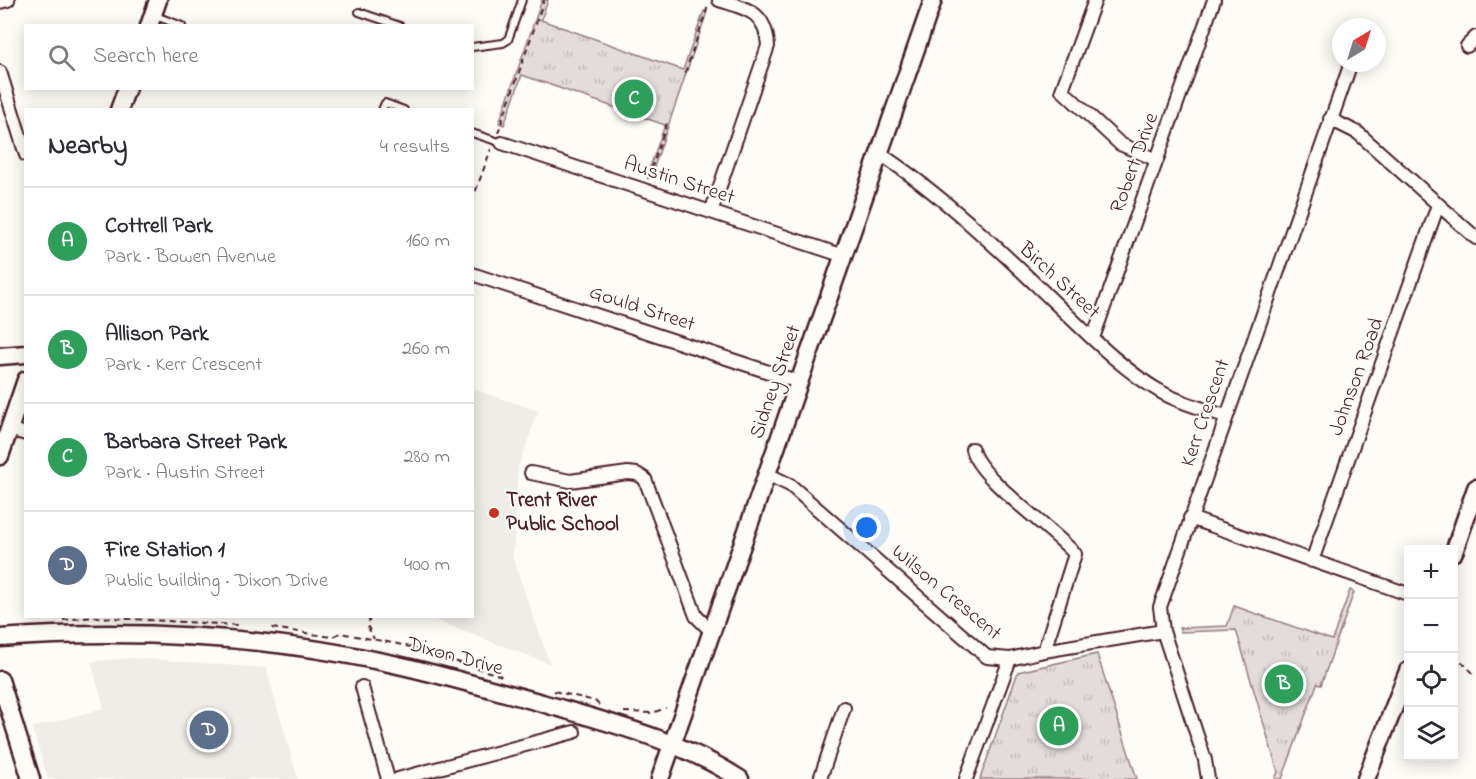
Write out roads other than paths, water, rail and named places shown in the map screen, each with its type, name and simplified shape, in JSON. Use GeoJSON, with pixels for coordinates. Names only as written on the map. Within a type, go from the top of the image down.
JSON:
{"type":"FeatureCollection","features":[{"type":"Feature","properties":{"kind":"main road","name":"Sidney Street"},"geometry":{"type":"LineString","coordinates":[[660,779],[933,0]]}},
{"type":"Feature","properties":{"kind":"main road"},"geometry":{"type":"LineString","coordinates":[[120,108],[126,90]]}},
{"type":"Feature","properties":{"kind":"main road"},"geometry":{"type":"LineString","coordinates":[[0,356],[24,354]]}},
{"type":"Feature","properties":{"kind":"main road"},"geometry":{"type":"LineString","coordinates":[[0,456],[24,386]]}},
{"type":"Feature","properties":{"kind":"main road"},"geometry":{"type":"LineString","coordinates":[[1456,545],[1476,488]]}},
{"type":"Feature","properties":{"kind":"main road","name":"Dixon Drive"},"geometry":{"type":"LineString","coordinates":[[0,638],[118,636],[200,638],[258,643],[360,657],[483,687],[672,743],[697,753],[740,779]]}},
{"type":"Feature","properties":{"kind":"main road"},"geometry":{"type":"LineString","coordinates":[[0,680],[7,723],[31,779]]}},
{"type":"Feature","properties":{"kind":"main road"},"geometry":{"type":"LineString","coordinates":[[1366,779],[1404,681]]}},
{"type":"Feature","properties":{"kind":"street"},"geometry":{"type":"LineString","coordinates":[[0,2],[8,0]]}},
{"type":"Feature","properties":{"kind":"street"},"geometry":{"type":"LineString","coordinates":[[711,212],[768,46],[767,32],[761,19],[748,10],[719,0]]}},
{"type":"Feature","properties":{"kind":"street"},"geometry":{"type":"LineString","coordinates":[[1095,0],[1062,90],[1120,144],[1157,160]]}},
{"type":"Feature","properties":{"kind":"street","name":"Robert Drive"},"geometry":{"type":"LineString","coordinates":[[1093,338],[1214,0]]}},
{"type":"Feature","properties":{"kind":"street"},"geometry":{"type":"LineString","coordinates":[[0,72],[24,149]]}},
{"type":"Feature","properties":{"kind":"street","name":"Kerr Crescent"},"geometry":{"type":"LineString","coordinates":[[1208,779],[1205,760],[1163,631],[1160,607],[1225,416],[1348,72]]}},
{"type":"Feature","properties":{"kind":"street"},"geometry":{"type":"LineString","coordinates":[[1330,119],[1358,133],[1476,238]]}},
{"type":"Feature","properties":{"kind":"street","name":"Austin Street"},"geometry":{"type":"LineString","coordinates":[[498,142],[844,256]]}},
{"type":"Feature","properties":{"kind":"street","name":"Birch Street"},"geometry":{"type":"LineString","coordinates":[[880,154],[914,178],[1028,276],[1093,338],[1162,392],[1225,416]]}},
{"type":"Feature","properties":{"kind":"street","name":"Johnson Road"},"geometry":{"type":"LineString","coordinates":[[1312,561],[1438,205]]}},
{"type":"Feature","properties":{"kind":"street","name":"Gould Street"},"geometry":{"type":"LineString","coordinates":[[474,275],[800,382]]}},
{"type":"Feature","properties":{"kind":"street"},"geometry":{"type":"LineString","coordinates":[[9,429],[24,433]]}},
{"type":"Feature","properties":{"kind":"street"},"geometry":{"type":"LineString","coordinates":[[972,449],[980,468],[1061,538],[1075,554],[1044,651]]}},
{"type":"Feature","properties":{"kind":"street"},"geometry":{"type":"LineString","coordinates":[[531,472],[570,482],[628,472],[645,479],[696,616],[712,632]]}},
{"type":"Feature","properties":{"kind":"street","name":"Wilson Crescent"},"geometry":{"type":"LineString","coordinates":[[767,474],[790,485],[987,657],[1010,659],[1163,631]]}},
{"type":"Feature","properties":{"kind":"street"},"geometry":{"type":"LineString","coordinates":[[1190,518],[1404,593]]}},
{"type":"Feature","properties":{"kind":"street"},"geometry":{"type":"LineString","coordinates":[[966,779],[1010,659]]}},
{"type":"Feature","properties":{"kind":"street"},"geometry":{"type":"LineString","coordinates":[[362,687],[388,779]]}},
{"type":"Feature","properties":{"kind":"street"},"geometry":{"type":"LineString","coordinates":[[820,779],[844,708]]}},
{"type":"Feature","properties":{"kind":"street"},"geometry":{"type":"LineString","coordinates":[[398,779],[574,732]]}},
{"type":"Feature","properties":{"kind":"lane"},"geometry":{"type":"LineString","coordinates":[[474,47],[503,43],[508,40],[522,0]]}},
{"type":"Feature","properties":{"kind":"lane"},"geometry":{"type":"LineString","coordinates":[[154,9],[179,24]]}},
{"type":"Feature","properties":{"kind":"lane"},"geometry":{"type":"LineString","coordinates":[[359,12],[394,24]]}},
{"type":"Feature","properties":{"kind":"lane"},"geometry":{"type":"LineString","coordinates":[[383,108],[385,103],[399,108]]}},
{"type":"Feature","properties":{"kind":"lane"},"geometry":{"type":"LineString","coordinates":[[474,134],[498,142]]}},
{"type":"Feature","properties":{"kind":"place","name":"Barbara Street Park"},"geometry":{"type":"Point","coordinates":[634,99]}},
{"type":"Feature","properties":{"kind":"place","name":"Trent River Public School"},"geometry":{"type":"Point","coordinates":[494,513]}},
{"type":"Feature","properties":{"kind":"place","name":"Allison Park"},"geometry":{"type":"Point","coordinates":[1284,684]}},
{"type":"Feature","properties":{"kind":"place","name":"Cottrell Park"},"geometry":{"type":"Point","coordinates":[1059,726]}},
{"type":"Feature","properties":{"kind":"place","name":"Fire Station 1"},"geometry":{"type":"Point","coordinates":[209,730]}}]}
